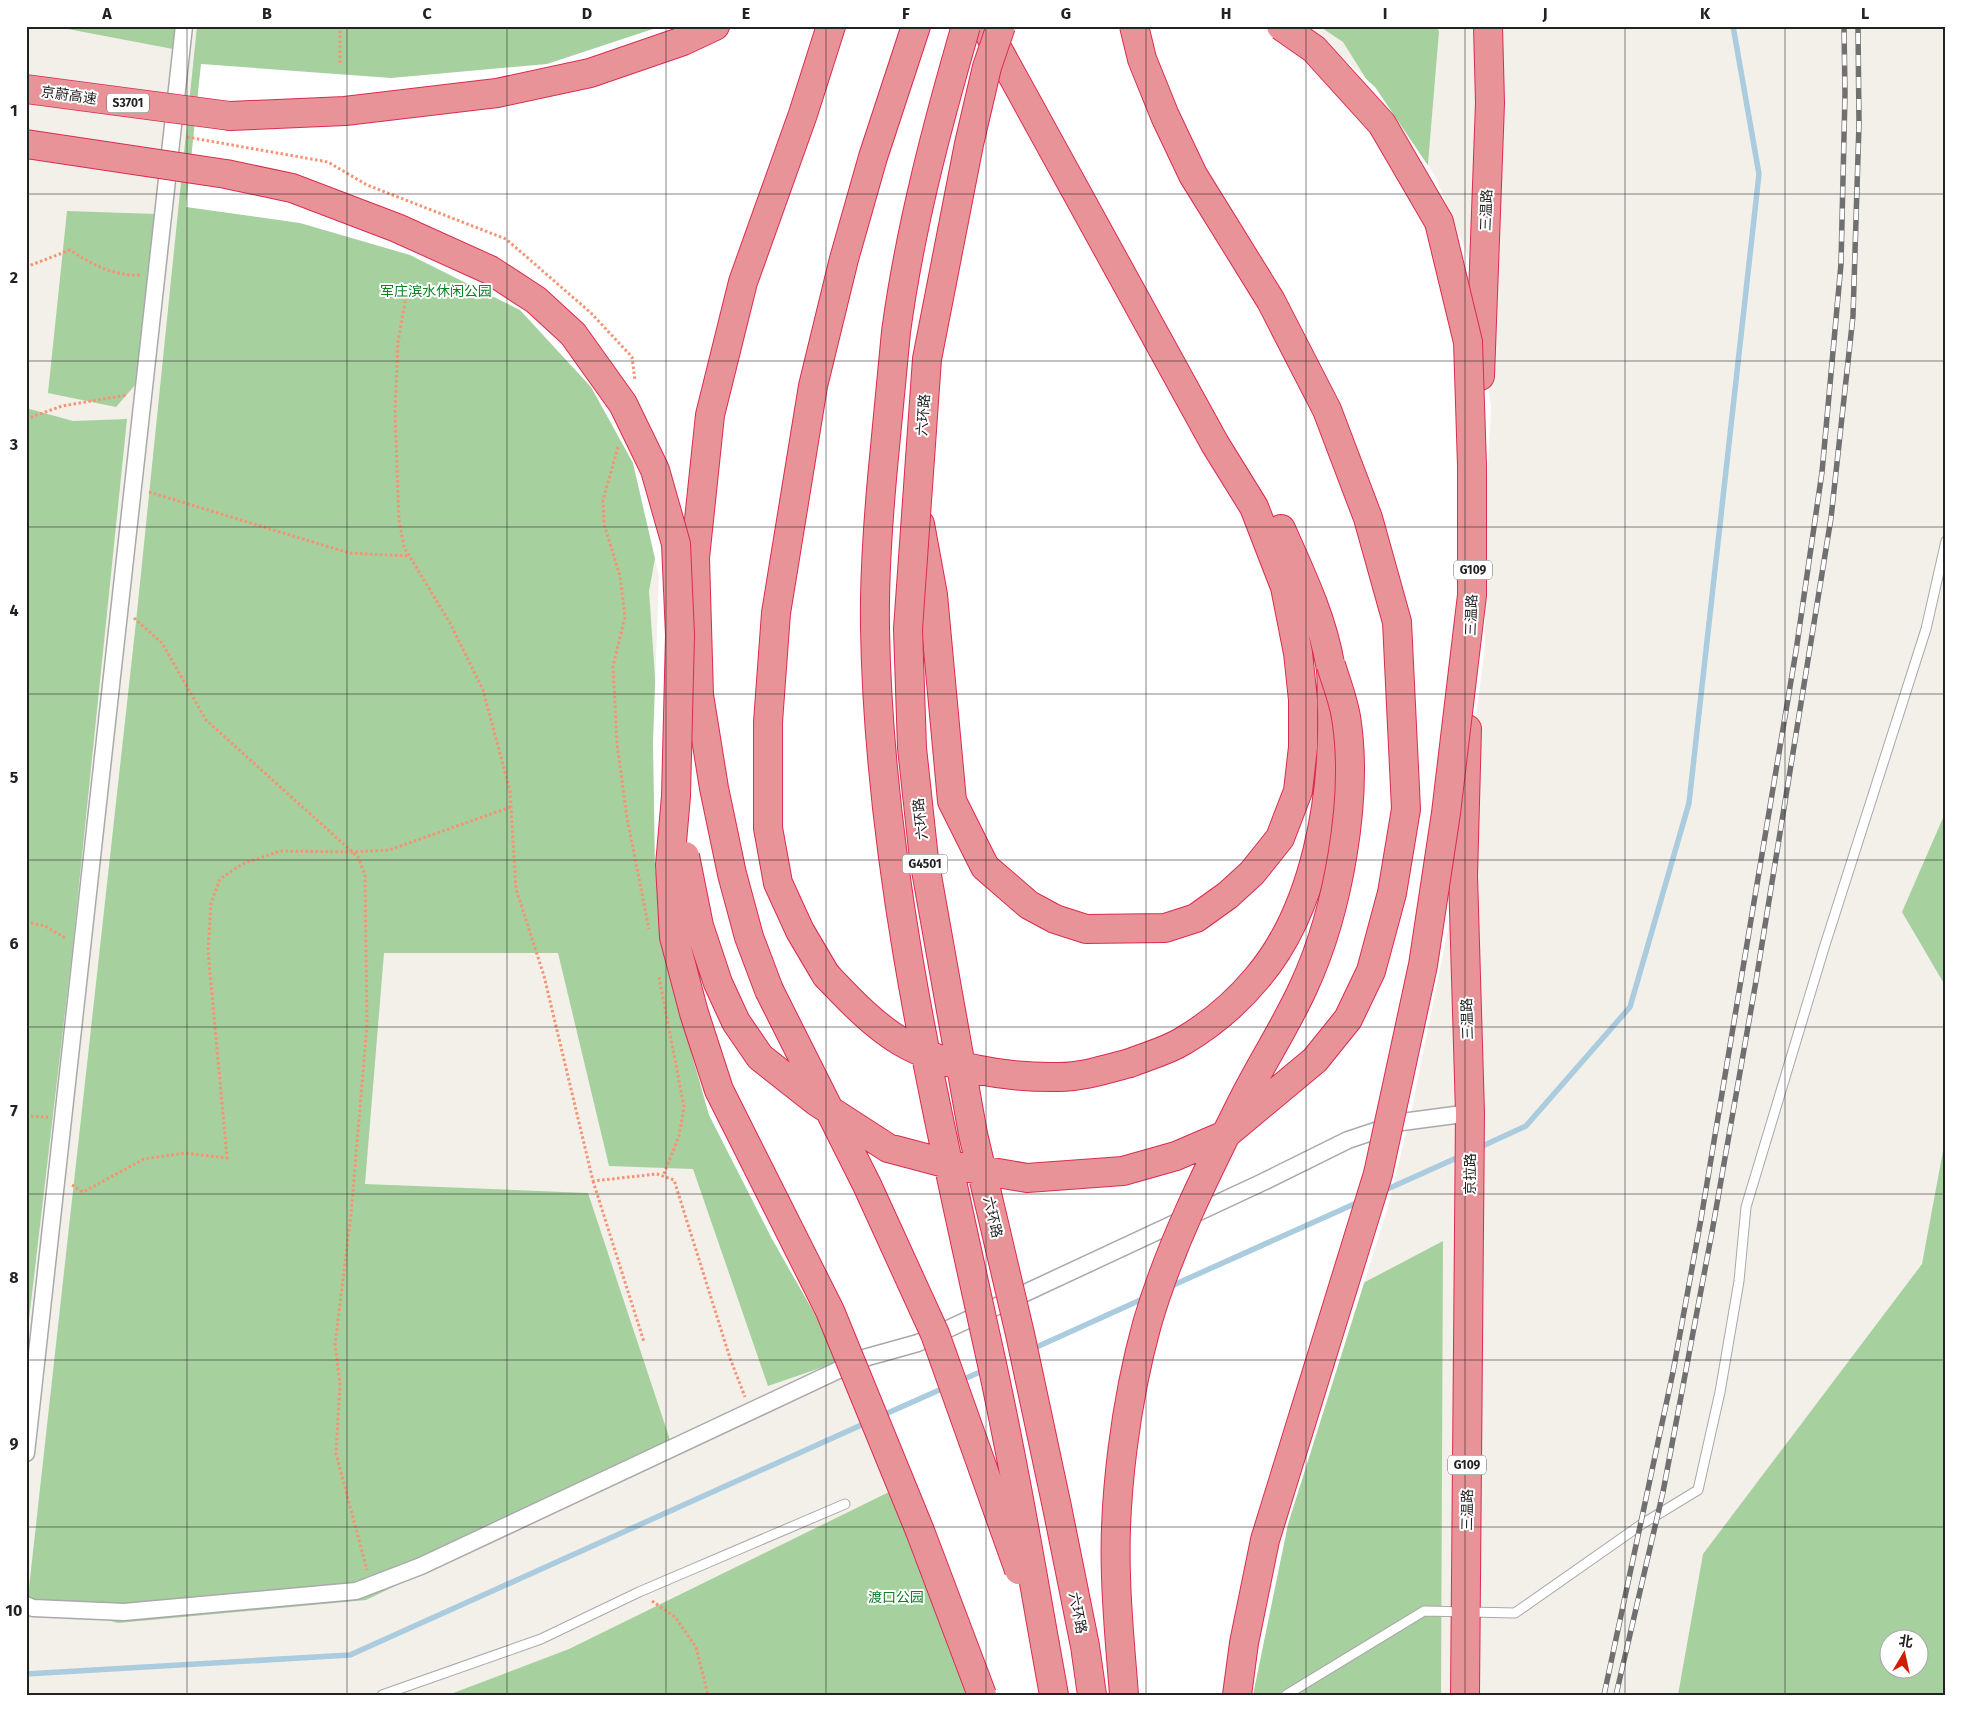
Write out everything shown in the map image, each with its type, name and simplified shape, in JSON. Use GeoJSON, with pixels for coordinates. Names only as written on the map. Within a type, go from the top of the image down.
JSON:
{"type":"FeatureCollection","features":[{"type":"Feature","properties":{"kind":"highway"},"geometry":{"type":"LineString","coordinates":[[683,41],[705,26]]}},
{"type":"Feature","properties":{"kind":"highway"},"geometry":{"type":"LineString","coordinates":[[683,41],[715,26]]}},
{"type":"Feature","properties":{"kind":"highway"},"geometry":{"type":"LineString","coordinates":[[832,26],[804,114],[743,282],[710,415],[695,558],[699,694],[714,788],[732,874],[749,937],[769,990],[867,1186],[935,1334],[1045,1645]]}},
{"type":"Feature","properties":{"kind":"highway"},"geometry":{"type":"LineString","coordinates":[[916,26],[873,157],[847,250],[813,386],[776,613],[768,722],[768,828],[778,883],[800,931],[826,975],[860,1011],[900,1041],[945,1062],[1004,1074],[1060,1077],[1096,1072],[1130,1063],[1181,1042],[1223,1012],[1258,977],[1285,936],[1307,886],[1321,837],[1329,791],[1333,746],[1331,665]]}},
{"type":"Feature","properties":{"kind":"highway","name":"G4501"},"geometry":{"type":"LineString","coordinates":[[966,26],[940,118],[920,203],[897,330],[879,506],[875,626],[879,710],[895,879],[939,1125],[1018,1488],[1054,1695]]}},
{"type":"Feature","properties":{"kind":"highway"},"geometry":{"type":"LineString","coordinates":[[984,26],[1215,444],[1254,507],[1293,581],[1315,609],[1346,716],[1349,786],[1345,842],[1329,918],[1305,983],[1281,1035],[1242,1103],[1178,1237],[1148,1324],[1130,1400],[1119,1490],[1116,1574],[1124,1695]]}},
{"type":"Feature","properties":{"kind":"highway"},"geometry":{"type":"LineString","coordinates":[[916,503],[933,595],[952,801],[985,867],[1029,905],[1055,919],[1086,929],[1165,928],[1196,918],[1252,873],[1280,838],[1298,791],[1303,747],[1303,700],[1293,581],[1268,499],[1232,439],[1000,26]]}},
{"type":"Feature","properties":{"kind":"highway","name":"六环路"},"geometry":{"type":"LineString","coordinates":[[1000,26],[987,67],[969,144],[927,359],[908,630],[912,748],[924,858],[973,1134],[1020,1334],[1057,1507],[1085,1646],[1092,1695]]}},
{"type":"Feature","properties":{"kind":"highway"},"geometry":{"type":"LineString","coordinates":[[676,796],[691,894],[699,926],[718,984],[736,1022],[760,1057],[817,1102],[888,1148],[952,1165],[1027,1178],[1123,1171],[1176,1156],[1225,1135],[1315,1060],[1348,1018],[1372,971],[1392,893],[1406,809],[1396,622],[1368,518],[1327,410],[1271,301],[1193,175],[1165,116],[1145,67],[1134,26]]}},
{"type":"Feature","properties":{"kind":"highway"},"geometry":{"type":"LineString","coordinates":[[1236,1695],[1244,1643],[1265,1540],[1378,1174],[1421,975],[1446,813],[1472,595],[1472,466],[1468,342],[1439,222],[1382,124],[1314,48],[1281,26]]}},
{"type":"Feature","properties":{"kind":"highway","name":"三温路"},"geometry":{"type":"LineString","coordinates":[[1470,1113],[1463,832],[1490,103],[1488,26]]}},
{"type":"Feature","properties":{"kind":"highway","name":"京蔚高速"},"geometry":{"type":"LineString","coordinates":[[26,89],[230,116],[345,111],[498,93],[590,73],[683,41]]}},
{"type":"Feature","properties":{"kind":"highway"},"geometry":{"type":"LineString","coordinates":[[26,144],[226,174],[292,188],[397,228],[490,270],[536,300],[573,334],[623,404],[655,470],[676,544],[680,635],[676,796],[670,865],[674,936],[694,1013],[719,1090],[830,1311],[920,1531],[982,1695]]}},
{"type":"Feature","properties":{"kind":"highway","name":"京拉路"},"geometry":{"type":"LineString","coordinates":[[1470,1113],[1470,1235]]}},
{"type":"Feature","properties":{"kind":"highway","name":"三温路"},"geometry":{"type":"LineString","coordinates":[[1465,1695],[1470,1235]]}},
{"type":"Feature","properties":{"kind":"street"},"geometry":{"type":"LineString","coordinates":[[26,1453],[184,26]]}},
{"type":"Feature","properties":{"kind":"street"},"geometry":{"type":"LineString","coordinates":[[26,1604],[33,1608],[124,1612],[356,1591],[421,1566],[864,1358],[918,1343],[1263,1182],[1348,1140],[1402,1122],[1470,1113]]}},
{"type":"Feature","properties":{"kind":"lane"},"geometry":{"type":"LineString","coordinates":[[1286,1695],[1424,1610],[1515,1613],[1642,1524],[1698,1490],[1720,1392],[1738,1290],[1746,1208],[1824,948],[1926,629],[1946,540]]}},
{"type":"Feature","properties":{"kind":"lane"},"geometry":{"type":"LineString","coordinates":[[382,1695],[541,1639],[639,1592],[845,1504]]}},
{"type":"Feature","properties":{"kind":"path"},"geometry":{"type":"LineString","coordinates":[[340,26],[340,63]]}},
{"type":"Feature","properties":{"kind":"path"},"geometry":{"type":"LineString","coordinates":[[172,134],[328,162],[367,185],[506,239],[590,313],[632,357],[636,386]]}},
{"type":"Feature","properties":{"kind":"path"},"geometry":{"type":"LineString","coordinates":[[26,267],[70,250],[97,268],[128,276],[157,275]]}},
{"type":"Feature","properties":{"kind":"path"},"geometry":{"type":"LineString","coordinates":[[407,291],[398,342],[395,413],[399,520],[404,547],[450,623],[483,690],[510,791],[516,889],[544,976],[593,1181],[644,1342]]}},
{"type":"Feature","properties":{"kind":"path"},"geometry":{"type":"LineString","coordinates":[[26,419],[62,406],[144,393]]}},
{"type":"Feature","properties":{"kind":"path"},"geometry":{"type":"LineString","coordinates":[[620,443],[603,500],[604,524],[620,576],[625,618],[613,666],[617,744],[627,818],[650,935]]}},
{"type":"Feature","properties":{"kind":"path"},"geometry":{"type":"LineString","coordinates":[[134,488],[349,553],[409,556]]}},
{"type":"Feature","properties":{"kind":"path"},"geometry":{"type":"LineString","coordinates":[[121,606],[162,643],[206,720],[358,857],[365,875],[368,1025],[351,1214],[335,1344],[340,1384],[336,1454],[371,1585]]}},
{"type":"Feature","properties":{"kind":"path"},"geometry":{"type":"LineString","coordinates":[[57,1175],[83,1192],[144,1159],[185,1153],[227,1158],[208,951],[211,903],[220,879],[242,864],[280,851],[352,852],[389,850],[511,807]]}},
{"type":"Feature","properties":{"kind":"path"},"geometry":{"type":"LineString","coordinates":[[26,922],[45,926],[82,948]]}},
{"type":"Feature","properties":{"kind":"path"},"geometry":{"type":"LineString","coordinates":[[658,974],[684,1107],[679,1136],[663,1176]]}},
{"type":"Feature","properties":{"kind":"path"},"geometry":{"type":"LineString","coordinates":[[593,1181],[657,1174],[674,1180],[730,1358],[750,1412]]}},
{"type":"Feature","properties":{"kind":"path"},"geometry":{"type":"LineString","coordinates":[[639,1592],[675,1617],[696,1647],[708,1695]]}},
{"type":"Feature","properties":{"kind":"green space"},"geometry":{"type":"Polygon","coordinates":[[[52,26],[175,26],[173,49],[52,26]]]}},
{"type":"Feature","properties":{"kind":"green space","name":"军庄滨水休闲公园"},"geometry":{"type":"Polygon","coordinates":[[[197,26],[808,26],[693,354],[649,591],[665,820],[913,1336],[768,1386],[693,1169],[609,1166],[558,953],[384,953],[365,1184],[588,1193],[674,1452],[366,1600],[118,1623],[28,1597],[136,622],[197,26]]]}},
{"type":"Feature","properties":{"kind":"green space"},"geometry":{"type":"Polygon","coordinates":[[[1319,26],[1435,26],[1439,31],[1427,176],[1343,42],[1319,26]]]}},
{"type":"Feature","properties":{"kind":"green space"},"geometry":{"type":"Polygon","coordinates":[[[67,211],[156,214],[136,384],[116,407],[48,393],[67,211]]]}},
{"type":"Feature","properties":{"kind":"green space"},"geometry":{"type":"Polygon","coordinates":[[[26,408],[73,421],[127,419],[72,953],[26,1345],[26,408]]]}},
{"type":"Feature","properties":{"kind":"green space"},"geometry":{"type":"Polygon","coordinates":[[[1946,811],[1946,987],[1902,912],[1946,811]]]}},
{"type":"Feature","properties":{"kind":"green space"},"geometry":{"type":"Polygon","coordinates":[[[1946,1135],[1946,1695],[1678,1695],[1703,1554],[1922,1264],[1946,1135]]]}},
{"type":"Feature","properties":{"kind":"green space"},"geometry":{"type":"Polygon","coordinates":[[[1443,1241],[1441,1695],[1150,1695],[1171,1384],[1443,1241]]]}},
{"type":"Feature","properties":{"kind":"green space","name":"渡口公园"},"geometry":{"type":"Polygon","coordinates":[[[940,1467],[1015,1695],[448,1695],[569,1649],[940,1467]]]}},
{"type":"Feature","properties":{"kind":"pier"},"geometry":{"type":"Polygon","coordinates":[[[662,26],[1307,26],[1375,87],[1435,176],[1469,259],[1491,407],[1485,523],[1485,645],[1453,904],[1412,1108],[1388,1207],[1288,1524],[1253,1695],[974,1695],[825,1332],[772,1239],[709,1115],[671,981],[655,867],[653,742],[659,576],[633,463],[591,387],[520,310],[410,255],[300,223],[186,207],[201,64],[391,78],[547,64],[662,26]]]}},
{"type":"Feature","properties":{"kind":"waterway"},"geometry":{"type":"LineString","coordinates":[[1476,1149],[1526,1126],[1630,1007],[1689,803],[1759,174],[1733,26]]}},
{"type":"Feature","properties":{"kind":"waterway"},"geometry":{"type":"LineString","coordinates":[[1383,1191],[1461,1156]]}},
{"type":"Feature","properties":{"kind":"waterway"},"geometry":{"type":"LineString","coordinates":[[1169,1287],[1361,1201]]}},
{"type":"Feature","properties":{"kind":"waterway"},"geometry":{"type":"LineString","coordinates":[[1030,1350],[1147,1297]]}},
{"type":"Feature","properties":{"kind":"waterway"},"geometry":{"type":"LineString","coordinates":[[959,1381],[985,1370]]}},
{"type":"Feature","properties":{"kind":"waterway"},"geometry":{"type":"LineString","coordinates":[[881,1416],[946,1387]]}},
{"type":"Feature","properties":{"kind":"waterway"},"geometry":{"type":"LineString","coordinates":[[26,1674],[350,1655],[868,1422]]}},
{"type":"Feature","properties":{"kind":"railway"},"geometry":{"type":"LineString","coordinates":[[1604,1695],[1673,1372],[1701,1219],[1796,651],[1822,472],[1841,264],[1845,94],[1844,26]]}},
{"type":"Feature","properties":{"kind":"railway"},"geometry":{"type":"LineString","coordinates":[[1616,1695],[1663,1492],[1712,1232],[1756,981],[1831,518],[1853,316],[1859,124],[1858,26]]}}]}
